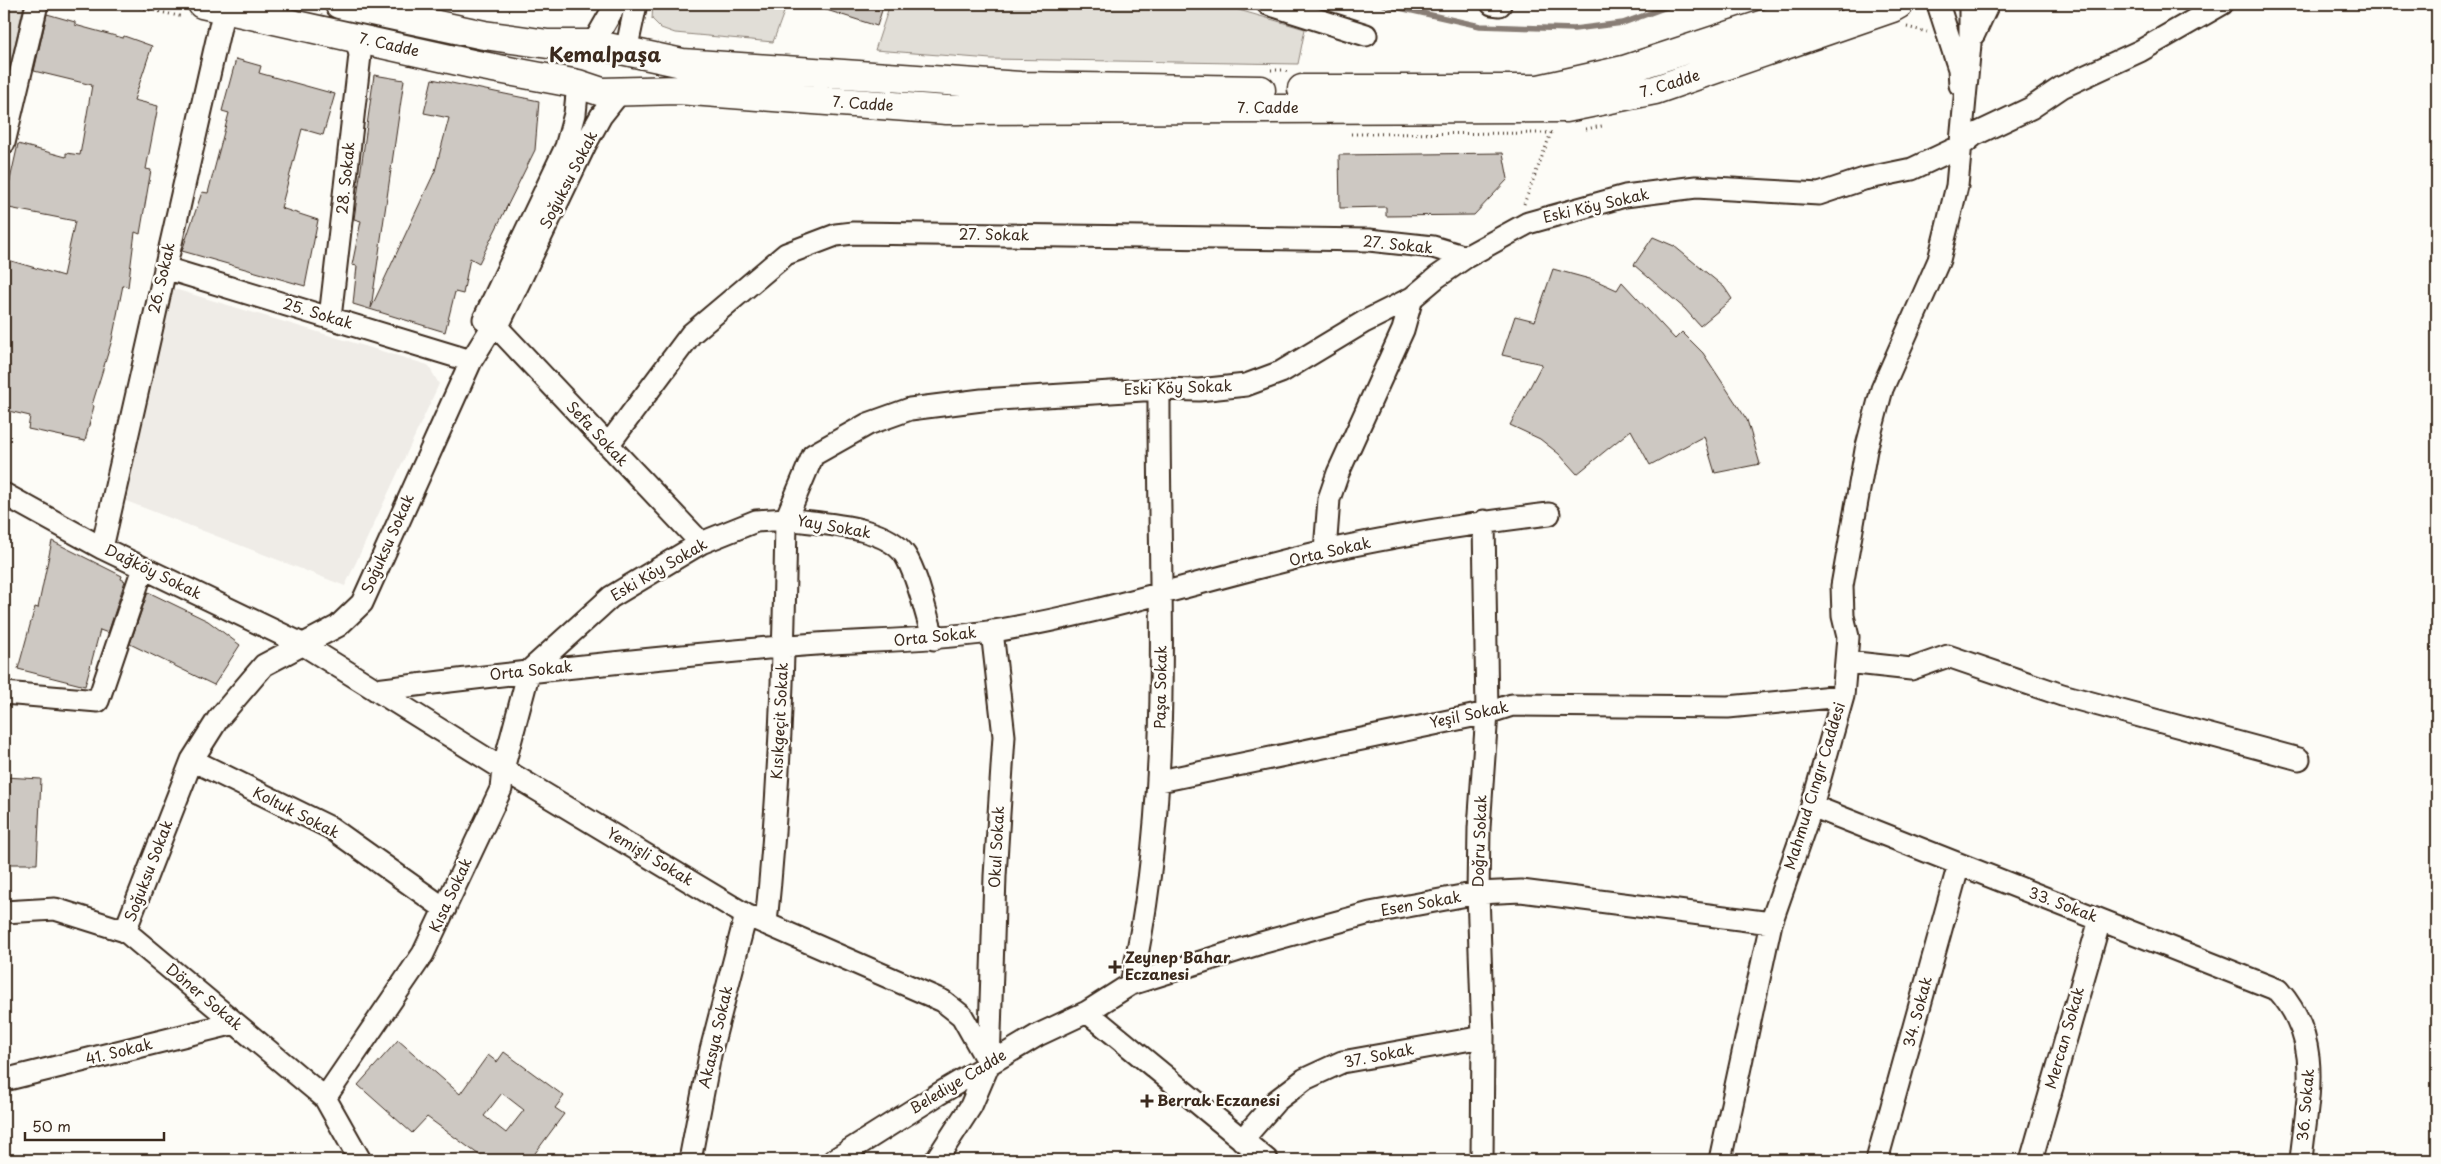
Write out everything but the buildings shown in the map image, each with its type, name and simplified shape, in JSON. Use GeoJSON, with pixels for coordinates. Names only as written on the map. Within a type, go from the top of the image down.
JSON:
{"type":"FeatureCollection","features":[{"type":"Feature","properties":{"kind":"main road","name":"7. Cadde"},"geometry":{"type":"LineString","coordinates":[[338,4],[376,8],[484,35],[548,44],[593,44]]}},
{"type":"Feature","properties":{"kind":"main road","name":"7. Cadde"},"geometry":{"type":"LineString","coordinates":[[626,51],[682,62],[1020,86],[1254,90],[1539,89],[1624,70],[1825,4]]}},
{"type":"Feature","properties":{"kind":"main road","name":"7. Cadde"},"geometry":{"type":"LineString","coordinates":[[621,91],[678,90],[946,110],[1566,108],[1655,90],[1899,4]]}},
{"type":"Feature","properties":{"kind":"main road","name":"7. Cadde"},"geometry":{"type":"LineString","coordinates":[[203,10],[356,38],[472,64],[578,84]]}},
{"type":"Feature","properties":{"kind":"main road"},"geometry":{"type":"LineString","coordinates":[[593,44],[626,51],[625,74],[621,91],[602,92],[578,84],[578,71],[593,44]]}},
{"type":"Feature","properties":{"kind":"street"},"geometry":{"type":"LineString","coordinates":[[4,133],[37,4]]}},
{"type":"Feature","properties":{"kind":"street"},"geometry":{"type":"LineString","coordinates":[[593,44],[616,4]]}},
{"type":"Feature","properties":{"kind":"street"},"geometry":{"type":"LineString","coordinates":[[626,51],[636,4]]}},
{"type":"Feature","properties":{"kind":"street"},"geometry":{"type":"LineString","coordinates":[[1268,4],[1366,35]]}},
{"type":"Feature","properties":{"kind":"street","name":"Mahmud Cıngır Caddesi"},"geometry":{"type":"LineString","coordinates":[[1938,4],[1942,24],[1959,69],[1962,122]]}},
{"type":"Feature","properties":{"kind":"street","name":"Mahmud Cıngır Caddesi"},"geometry":{"type":"LineString","coordinates":[[1720,1160],[1771,923],[1812,806],[1843,696],[1848,637],[1843,616],[1842,586],[1866,450],[1882,390],[1939,260],[1957,186],[1970,44],[1970,4]]}},
{"type":"Feature","properties":{"kind":"street"},"geometry":{"type":"LineString","coordinates":[[1970,44],[1984,9],[1988,4]]}},
{"type":"Feature","properties":{"kind":"street","name":"Eski Köy Sokak"},"geometry":{"type":"LineString","coordinates":[[529,671],[611,597],[701,543],[756,521],[786,519],[813,455],[868,424],[910,409],[982,400],[1159,389],[1199,390],[1246,385],[1281,372],[1364,322],[1412,298],[1437,276],[1466,257],[1528,223],[1625,196],[1696,187],[1819,194],[1864,179],[1912,169],[1961,146],[1974,135],[2031,108],[2062,87],[2140,51],[2222,4]]}},
{"type":"Feature","properties":{"kind":"street","name":"26. Sokak"},"geometry":{"type":"LineString","coordinates":[[102,548],[165,268],[203,10]]}},
{"type":"Feature","properties":{"kind":"street","name":"28. Sokak"},"geometry":{"type":"LineString","coordinates":[[330,318],[360,55],[356,38]]}},
{"type":"Feature","properties":{"kind":"street","name":"Soğuksu Sokak"},"geometry":{"type":"LineString","coordinates":[[578,84],[575,114],[566,147],[484,320],[494,324],[499,324],[585,145],[601,116],[621,91]]}},
{"type":"Feature","properties":{"kind":"street","name":"27. Sokak"},"geometry":{"type":"LineString","coordinates":[[608,445],[692,334],[786,254],[836,235],[853,233],[1369,240],[1433,248],[1466,257]]}},
{"type":"Feature","properties":{"kind":"street","name":"25. Sokak"},"geometry":{"type":"LineString","coordinates":[[165,268],[471,361]]}},
{"type":"Feature","properties":{"kind":"street"},"geometry":{"type":"LineString","coordinates":[[1325,551],[1329,499],[1338,473],[1403,330],[1412,298]]}},
{"type":"Feature","properties":{"kind":"street","name":"Soğuksu Sokak"},"geometry":{"type":"LineString","coordinates":[[125,931],[192,760],[218,719],[264,665],[338,626],[362,604],[471,361],[494,324]]}},
{"type":"Feature","properties":{"kind":"street","name":"Sefa Sokak"},"geometry":{"type":"LineString","coordinates":[[494,324],[701,543]]}},
{"type":"Feature","properties":{"kind":"street","name":"Paşa Sokak"},"geometry":{"type":"LineString","coordinates":[[1131,984],[1143,931],[1160,781],[1162,595],[1159,389]]}},
{"type":"Feature","properties":{"kind":"street","name":"Dağköy Sokak"},"geometry":{"type":"LineString","coordinates":[[4,494],[102,548],[304,645]]}},
{"type":"Feature","properties":{"kind":"street","name":"Orta Sokak"},"geometry":{"type":"LineString","coordinates":[[376,690],[529,671],[784,646],[934,639],[992,631],[1162,595],[1325,551],[1484,521],[1549,514]]}},
{"type":"Feature","properties":{"kind":"street","name":"Yay Sokak"},"geometry":{"type":"LineString","coordinates":[[786,519],[872,532],[892,542],[905,555],[934,639]]}},
{"type":"Feature","properties":{"kind":"street","name":"Kısıkgeçit Sokak"},"geometry":{"type":"LineString","coordinates":[[766,923],[774,843],[784,646],[786,519]]}},
{"type":"Feature","properties":{"kind":"street","name":"Doğru Sokak"},"geometry":{"type":"LineString","coordinates":[[1482,1160],[1483,1037],[1478,894],[1479,828],[1487,713],[1484,521]]}},
{"type":"Feature","properties":{"kind":"street"},"geometry":{"type":"LineString","coordinates":[[4,693],[98,701],[143,568]]}},
{"type":"Feature","properties":{"kind":"street","name":"Okul Sokak"},"geometry":{"type":"LineString","coordinates":[[989,1064],[995,876],[1004,736],[992,631]]}},
{"type":"Feature","properties":{"kind":"street","name":"Yemişli Sokak"},"geometry":{"type":"LineString","coordinates":[[304,645],[503,769],[746,915],[943,1001],[962,1016],[989,1064]]}},
{"type":"Feature","properties":{"kind":"street"},"geometry":{"type":"LineString","coordinates":[[1846,662],[1911,669],[1948,656],[2062,695],[2299,759]]}},
{"type":"Feature","properties":{"kind":"street","name":"Kısa Sokak"},"geometry":{"type":"LineString","coordinates":[[325,1098],[423,954],[445,909],[501,789],[503,769],[529,671]]}},
{"type":"Feature","properties":{"kind":"street","name":"Yeşil Sokak"},"geometry":{"type":"LineString","coordinates":[[1160,781],[1487,713],[1512,705],[1728,707],[1843,696]]}},
{"type":"Feature","properties":{"kind":"street","name":"Koltuk Sokak"},"geometry":{"type":"LineString","coordinates":[[192,760],[331,828],[445,909]]}},
{"type":"Feature","properties":{"kind":"street","name":"33. Sokak"},"geometry":{"type":"LineString","coordinates":[[1812,806],[2278,990],[2300,1021]]}},
{"type":"Feature","properties":{"kind":"street","name":"34. Sokak"},"geometry":{"type":"LineString","coordinates":[[1877,1160],[1959,864]]}},
{"type":"Feature","properties":{"kind":"street","name":"Esen Sokak"},"geometry":{"type":"LineString","coordinates":[[1087,1012],[1131,984],[1260,942],[1370,913],[1478,894],[1520,891],[1771,923]]}},
{"type":"Feature","properties":{"kind":"street","name":"Döner Sokak"},"geometry":{"type":"LineString","coordinates":[[4,912],[55,909],[125,931],[325,1098],[360,1160]]}},
{"type":"Feature","properties":{"kind":"street","name":"Akasya Sokak"},"geometry":{"type":"LineString","coordinates":[[690,1160],[711,1050],[746,915]]}},
{"type":"Feature","properties":{"kind":"street","name":"Mercan Sokak"},"geometry":{"type":"LineString","coordinates":[[2032,1157],[2100,920]]}},
{"type":"Feature","properties":{"kind":"street"},"geometry":{"type":"LineString","coordinates":[[1087,1012],[1267,1160]]}},
{"type":"Feature","properties":{"kind":"street","name":"Belediye Cadde"},"geometry":{"type":"LineString","coordinates":[[834,1160],[989,1064],[1038,1036],[1087,1012]]}},
{"type":"Feature","properties":{"kind":"street","name":"36. Sokak"},"geometry":{"type":"LineString","coordinates":[[2300,1021],[2307,1043],[2310,1070],[2301,1160]]}},
{"type":"Feature","properties":{"kind":"street","name":"41. Sokak"},"geometry":{"type":"LineString","coordinates":[[4,1080],[235,1023]]}},
{"type":"Feature","properties":{"kind":"street","name":"37. Sokak"},"geometry":{"type":"LineString","coordinates":[[1242,1140],[1276,1101],[1306,1079],[1342,1062],[1483,1037]]}},
{"type":"Feature","properties":{"kind":"street"},"geometry":{"type":"LineString","coordinates":[[936,1160],[971,1106],[989,1064]]}},
{"type":"Feature","properties":{"kind":"path"},"geometry":{"type":"LineString","coordinates":[[125,4],[203,10]]}},
{"type":"Feature","properties":{"kind":"path"},"geometry":{"type":"LineString","coordinates":[[1266,70],[1296,70]]}},
{"type":"Feature","properties":{"kind":"path"},"geometry":{"type":"LineString","coordinates":[[1514,230],[1551,133]]}},
{"type":"Feature","properties":{"kind":"shaded area"},"geometry":{"type":"Polygon","coordinates":[[[4,4],[24,4],[7,81],[4,79],[4,4]]]}},
{"type":"Feature","properties":{"kind":"shaded area"},"geometry":{"type":"Polygon","coordinates":[[[653,4],[787,4],[773,42],[675,33],[661,28],[652,19],[653,4]]]}},
{"type":"Feature","properties":{"kind":"shaded area"},"geometry":{"type":"Polygon","coordinates":[[[890,4],[1218,4],[1305,29],[1298,64],[991,59],[875,50],[890,4]]]}},
{"type":"Feature","properties":{"kind":"shaded area"},"geometry":{"type":"Polygon","coordinates":[[[171,288],[428,365],[439,384],[345,586],[121,499],[171,288]]]}},
{"type":"Feature","properties":{"kind":"waterway"},"geometry":{"type":"LineString","coordinates":[[1382,4],[1480,26],[1574,29],[1623,23],[1675,4]]}},
{"type":"Feature","properties":{"kind":"place","name":"Zeynep Bahar Eczanesi"},"geometry":{"type":"Point","coordinates":[1115,967]}},
{"type":"Feature","properties":{"kind":"place","name":"Berrak Eczanesi"},"geometry":{"type":"Point","coordinates":[1147,1101]}},
{"type":"Feature","properties":{"kind":"district","name":"Kemalpaşa"},"geometry":{"type":"Point","coordinates":[605,55]}}]}
